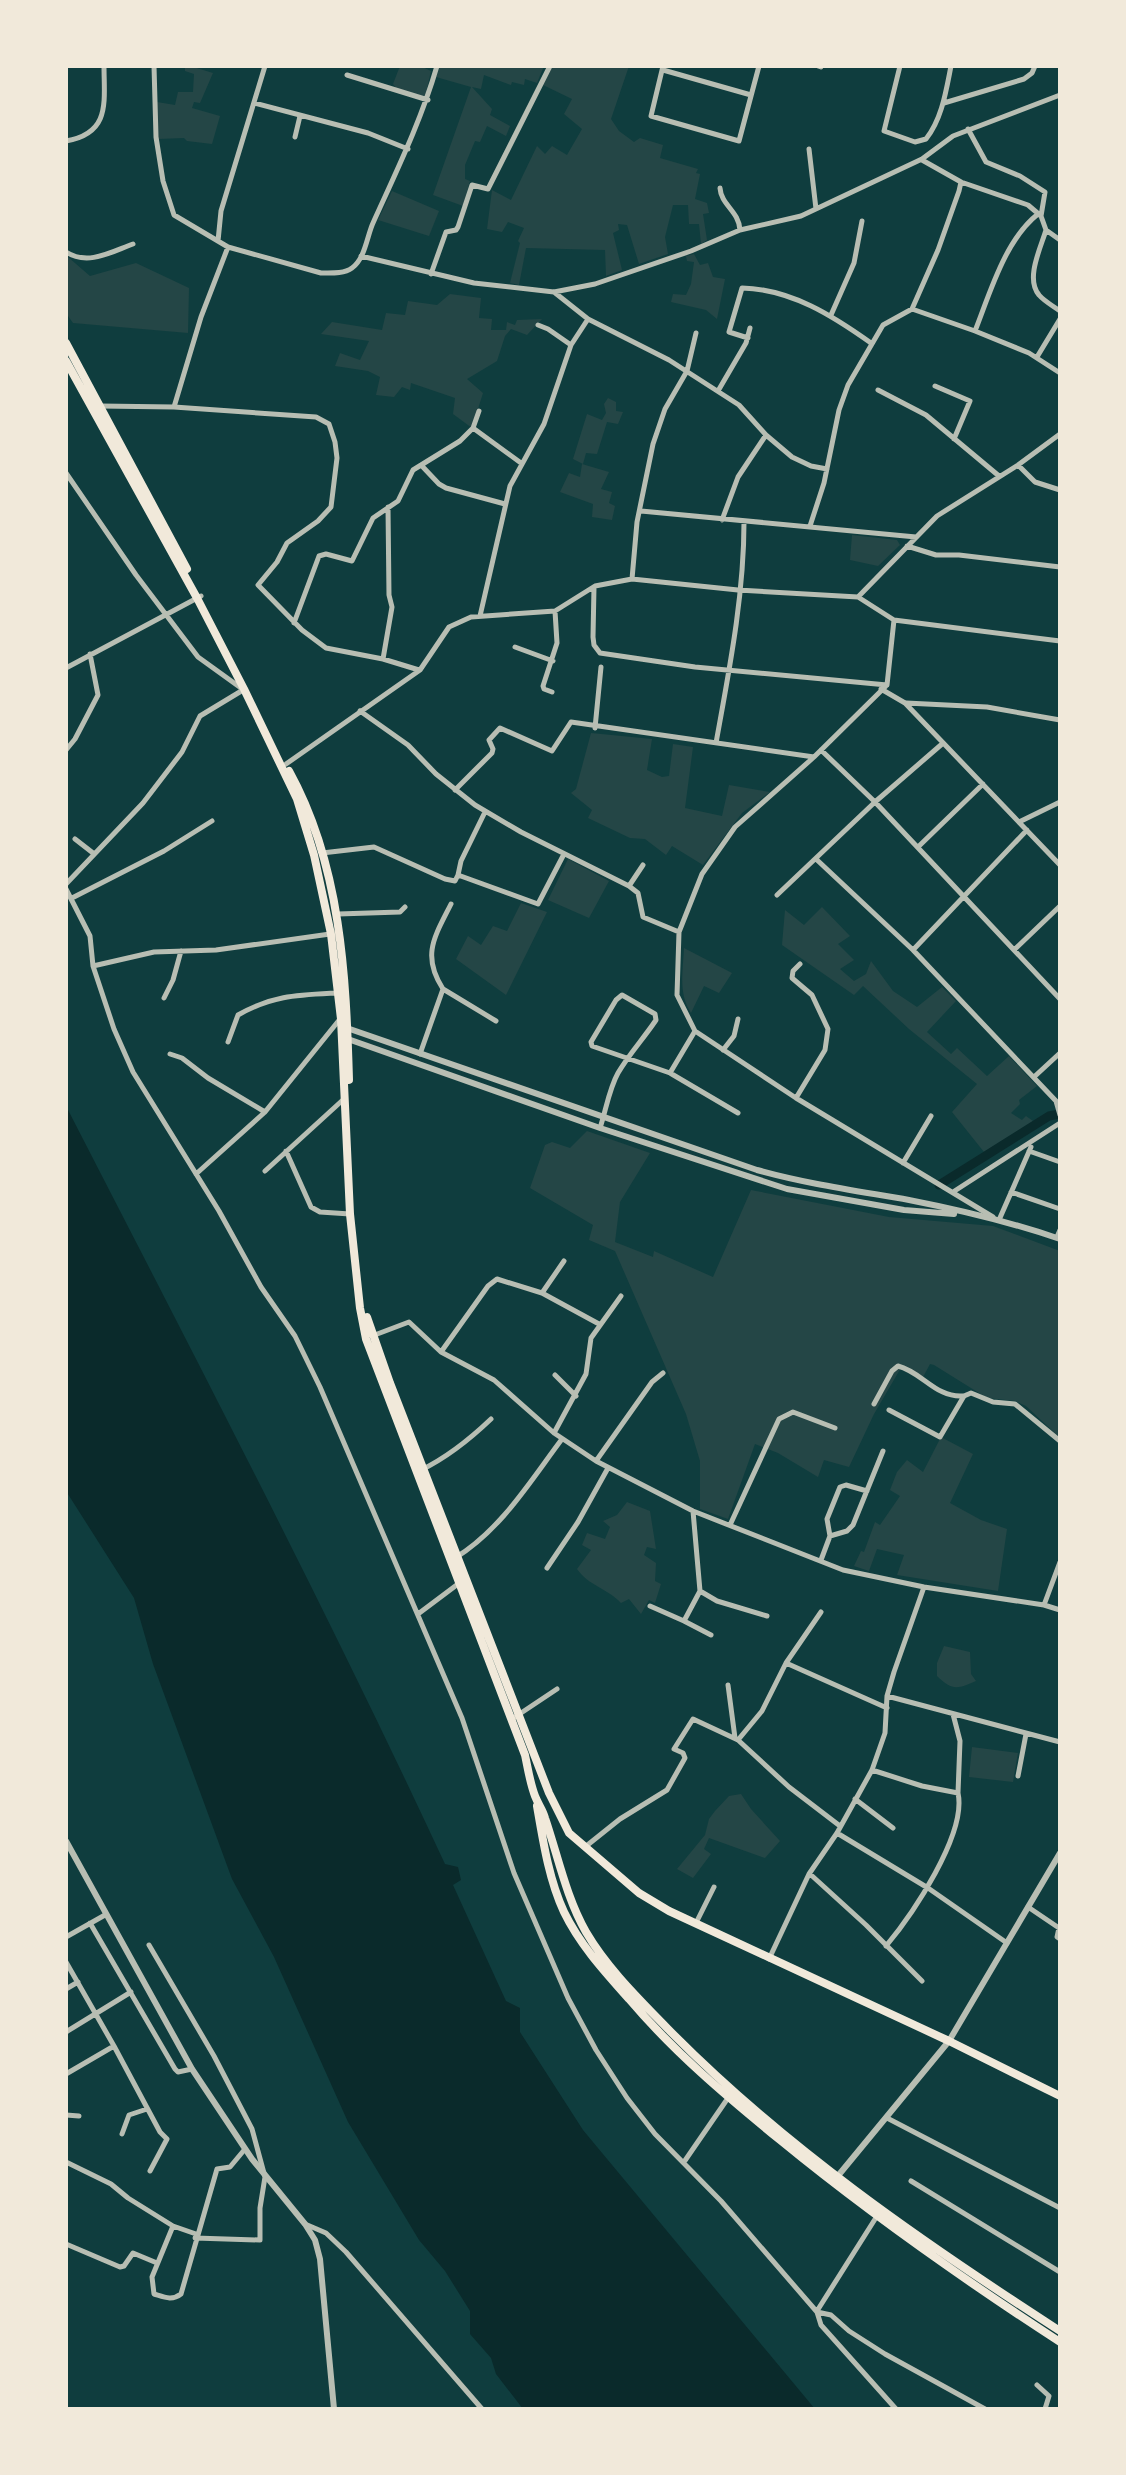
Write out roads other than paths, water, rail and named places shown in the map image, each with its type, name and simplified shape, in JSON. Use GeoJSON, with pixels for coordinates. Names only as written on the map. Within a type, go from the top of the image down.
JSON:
{"type":"FeatureCollection","features":[{"type":"Feature","properties":{"kind":"highway"},"geometry":{"type":"LineString","coordinates":[[66,343],[85,388],[199,597],[297,799],[314,855],[331,934],[345,1038],[354,1214],[364,1307],[420,1471]]}},
{"type":"Feature","properties":{"kind":"highway"},"geometry":{"type":"LineString","coordinates":[[66,361],[99,406],[105,425]]}},
{"type":"Feature","properties":{"kind":"highway"},"geometry":{"type":"LineString","coordinates":[[265,729],[303,796],[322,853],[338,914],[347,993],[343,1024]]}},
{"type":"Feature","properties":{"kind":"highway"},"geometry":{"type":"LineString","coordinates":[[345,1038],[350,1214],[366,1339],[520,1730],[569,1833],[639,1893],[696,1924],[1060,2096]]}},
{"type":"Feature","properties":{"kind":"highway"},"geometry":{"type":"LineString","coordinates":[[454,1558],[460,1583],[515,1717]]}},
{"type":"Feature","properties":{"kind":"highway"},"geometry":{"type":"LineString","coordinates":[[520,1730],[550,1871],[563,1909],[579,1939],[651,2025],[728,2098],[877,2216],[1060,2342]]}},
{"type":"Feature","properties":{"kind":"highway"},"geometry":{"type":"LineString","coordinates":[[536,1799],[573,1907],[587,1934],[610,1964],[690,2052],[837,2177],[1060,2331]]}},
{"type":"Feature","properties":{"kind":"street"},"geometry":{"type":"LineString","coordinates":[[66,141],[94,129],[100,122],[104,101],[104,66]]}},
{"type":"Feature","properties":{"kind":"street"},"geometry":{"type":"LineString","coordinates":[[154,66],[156,137],[163,181],[174,215],[228,247],[321,273],[343,272],[352,268],[361,256],[428,100],[437,66]]}},
{"type":"Feature","properties":{"kind":"street"},"geometry":{"type":"LineString","coordinates":[[218,241],[221,211],[265,66]]}},
{"type":"Feature","properties":{"kind":"street"},"geometry":{"type":"LineString","coordinates":[[431,274],[446,232],[458,227],[472,185],[488,189],[550,66]]}},
{"type":"Feature","properties":{"kind":"street"},"geometry":{"type":"LineString","coordinates":[[751,95],[663,68],[651,116],[739,141],[759,66]]}},
{"type":"Feature","properties":{"kind":"street"},"geometry":{"type":"LineString","coordinates":[[900,66],[884,126],[886,133],[915,142],[924,141],[933,131],[944,103],[951,66]]}},
{"type":"Feature","properties":{"kind":"street"},"geometry":{"type":"LineString","coordinates":[[944,103],[1024,79],[1035,66]]}},
{"type":"Feature","properties":{"kind":"street"},"geometry":{"type":"LineString","coordinates":[[347,75],[428,100]]}},
{"type":"Feature","properties":{"kind":"street"},"geometry":{"type":"LineString","coordinates":[[361,256],[474,283],[554,292],[595,284],[691,251],[740,230],[781,222],[816,209],[922,159],[953,136],[1060,95]]}},
{"type":"Feature","properties":{"kind":"street"},"geometry":{"type":"LineString","coordinates":[[254,103],[368,133],[408,149]]}},
{"type":"Feature","properties":{"kind":"street"},"geometry":{"type":"LineString","coordinates":[[295,137],[300,116]]}},
{"type":"Feature","properties":{"kind":"street"},"geometry":{"type":"LineString","coordinates":[[968,129],[986,162],[1020,176],[1045,192],[1039,215],[1023,226],[1006,258],[975,331]]}},
{"type":"Feature","properties":{"kind":"street"},"geometry":{"type":"LineString","coordinates":[[809,149],[816,209]]}},
{"type":"Feature","properties":{"kind":"street"},"geometry":{"type":"LineString","coordinates":[[922,159],[961,182],[1023,202],[1039,215],[1046,230],[1060,240]]}},
{"type":"Feature","properties":{"kind":"street"},"geometry":{"type":"LineString","coordinates":[[810,526],[848,385],[887,321],[912,309],[938,250],[961,182]]}},
{"type":"Feature","properties":{"kind":"street"},"geometry":{"type":"LineString","coordinates":[[720,188],[722,198],[737,216],[740,230]]}},
{"type":"Feature","properties":{"kind":"street"},"geometry":{"type":"LineString","coordinates":[[831,315],[854,263],[862,221]]}},
{"type":"Feature","properties":{"kind":"street"},"geometry":{"type":"LineString","coordinates":[[1046,230],[1035,267],[1034,284],[1040,296],[1060,311]]}},
{"type":"Feature","properties":{"kind":"street"},"geometry":{"type":"LineString","coordinates":[[66,252],[79,258],[93,259],[133,244]]}},
{"type":"Feature","properties":{"kind":"street"},"geometry":{"type":"LineString","coordinates":[[174,407],[201,317],[228,247]]}},
{"type":"Feature","properties":{"kind":"street"},"geometry":{"type":"LineString","coordinates":[[748,338],[729,332],[742,288],[801,301],[831,315],[871,343]]}},
{"type":"Feature","properties":{"kind":"street"},"geometry":{"type":"LineString","coordinates":[[554,292],[588,319],[687,371],[739,405],[766,435],[800,462],[827,469]]}},
{"type":"Feature","properties":{"kind":"street"},"geometry":{"type":"LineString","coordinates":[[912,309],[1037,357],[1060,373]]}},
{"type":"Feature","properties":{"kind":"street"},"geometry":{"type":"LineString","coordinates":[[480,616],[510,486],[544,424],[571,345],[588,319]]}},
{"type":"Feature","properties":{"kind":"street"},"geometry":{"type":"LineString","coordinates":[[1037,357],[1060,319]]}},
{"type":"Feature","properties":{"kind":"street"},"geometry":{"type":"LineString","coordinates":[[538,325],[571,345]]}},
{"type":"Feature","properties":{"kind":"street"},"geometry":{"type":"LineString","coordinates":[[718,391],[748,338],[750,328]]}},
{"type":"Feature","properties":{"kind":"street"},"geometry":{"type":"LineString","coordinates":[[632,579],[635,534],[658,429],[673,393],[687,371],[696,333]]}},
{"type":"Feature","properties":{"kind":"street"},"geometry":{"type":"LineString","coordinates":[[935,386],[970,401],[954,439]]}},
{"type":"Feature","properties":{"kind":"street"},"geometry":{"type":"LineString","coordinates":[[878,390],[926,415],[999,476]]}},
{"type":"Feature","properties":{"kind":"street"},"geometry":{"type":"LineString","coordinates":[[99,406],[174,407],[316,417],[326,421],[333,430],[337,458],[331,507],[318,521],[287,543],[277,562],[258,584],[294,623],[329,649],[420,670]]}},
{"type":"Feature","properties":{"kind":"street"},"geometry":{"type":"LineString","coordinates":[[294,623],[319,556],[326,554],[352,561],[373,518],[401,497],[411,472],[460,441],[473,428],[479,411]]}},
{"type":"Feature","properties":{"kind":"street"},"geometry":{"type":"LineString","coordinates":[[473,428],[521,463]]}},
{"type":"Feature","properties":{"kind":"street"},"geometry":{"type":"LineString","coordinates":[[858,597],[946,509],[1018,465],[1060,434]]}},
{"type":"Feature","properties":{"kind":"street"},"geometry":{"type":"LineString","coordinates":[[722,520],[738,477],[766,435]]}},
{"type":"Feature","properties":{"kind":"street"},"geometry":{"type":"LineString","coordinates":[[421,465],[446,488],[505,504]]}},
{"type":"Feature","properties":{"kind":"street"},"geometry":{"type":"LineString","coordinates":[[1018,465],[1035,482],[1060,490]]}},
{"type":"Feature","properties":{"kind":"street"},"geometry":{"type":"LineString","coordinates":[[66,473],[164,614],[198,657],[244,689],[200,716],[182,752],[143,803],[93,853],[66,886],[90,936],[93,966],[128,1062],[261,1287],[295,1336],[320,1387],[462,1718],[514,1873],[568,1998],[596,2050],[655,2134],[684,2162],[817,2312],[821,2325],[896,2409]]}},
{"type":"Feature","properties":{"kind":"street"},"geometry":{"type":"LineString","coordinates":[[383,659],[392,607],[389,595],[389,506]]}},
{"type":"Feature","properties":{"kind":"street"},"geometry":{"type":"LineString","coordinates":[[641,511],[916,537]]}},
{"type":"Feature","properties":{"kind":"street"},"geometry":{"type":"LineString","coordinates":[[716,743],[729,671],[744,522]]}},
{"type":"Feature","properties":{"kind":"street"},"geometry":{"type":"LineString","coordinates":[[907,546],[936,555],[1060,567]]}},
{"type":"Feature","properties":{"kind":"street"},"geometry":{"type":"LineString","coordinates":[[286,764],[420,670],[449,627],[463,619],[555,611],[595,586],[632,579],[738,590],[858,597],[894,620],[1060,641]]}},
{"type":"Feature","properties":{"kind":"street"},"geometry":{"type":"LineString","coordinates":[[595,586],[593,637],[600,653],[729,671],[887,685]]}},
{"type":"Feature","properties":{"kind":"street"},"geometry":{"type":"LineString","coordinates":[[66,668],[199,597]]}},
{"type":"Feature","properties":{"kind":"street"},"geometry":{"type":"LineString","coordinates":[[552,692],[543,686],[557,643],[555,611]]}},
{"type":"Feature","properties":{"kind":"street"},"geometry":{"type":"LineString","coordinates":[[887,685],[894,620]]}},
{"type":"Feature","properties":{"kind":"street"},"geometry":{"type":"LineString","coordinates":[[515,647],[553,661]]}},
{"type":"Feature","properties":{"kind":"street"},"geometry":{"type":"LineString","coordinates":[[68,749],[98,695],[90,654]]}},
{"type":"Feature","properties":{"kind":"street"},"geometry":{"type":"LineString","coordinates":[[595,728],[601,667]]}},
{"type":"Feature","properties":{"kind":"street"},"geometry":{"type":"LineString","coordinates":[[887,685],[814,757],[735,827],[702,874],[679,932],[677,995],[695,1031],[796,1098],[997,1219]]}},
{"type":"Feature","properties":{"kind":"street"},"geometry":{"type":"LineString","coordinates":[[881,689],[905,703],[1060,865]]}},
{"type":"Feature","properties":{"kind":"street"},"geometry":{"type":"LineString","coordinates":[[905,703],[987,707],[1060,720]]}},
{"type":"Feature","properties":{"kind":"street"},"geometry":{"type":"LineString","coordinates":[[360,711],[408,745],[455,790],[485,812],[629,886],[638,893],[643,917],[679,932]]}},
{"type":"Feature","properties":{"kind":"street"},"geometry":{"type":"LineString","coordinates":[[455,790],[492,753],[488,742],[499,728],[552,751],[569,723],[814,757]]}},
{"type":"Feature","properties":{"kind":"street"},"geometry":{"type":"LineString","coordinates":[[66,738],[68,749]]}},
{"type":"Feature","properties":{"kind":"street"},"geometry":{"type":"LineString","coordinates":[[777,895],[875,802],[942,744]]}},
{"type":"Feature","properties":{"kind":"street"},"geometry":{"type":"LineString","coordinates":[[821,750],[875,802],[1060,999]]}},
{"type":"Feature","properties":{"kind":"street"},"geometry":{"type":"LineString","coordinates":[[917,848],[983,784]]}},
{"type":"Feature","properties":{"kind":"street"},"geometry":{"type":"LineString","coordinates":[[1019,822],[1060,802]]}},
{"type":"Feature","properties":{"kind":"street"},"geometry":{"type":"LineString","coordinates":[[322,853],[374,847],[456,881],[461,861],[485,812]]}},
{"type":"Feature","properties":{"kind":"street"},"geometry":{"type":"LineString","coordinates":[[72,898],[164,851],[212,821]]}},
{"type":"Feature","properties":{"kind":"street"},"geometry":{"type":"LineString","coordinates":[[913,950],[1027,830]]}},
{"type":"Feature","properties":{"kind":"street"},"geometry":{"type":"LineString","coordinates":[[75,839],[93,853]]}},
{"type":"Feature","properties":{"kind":"street"},"geometry":{"type":"LineString","coordinates":[[458,875],[538,904],[564,854]]}},
{"type":"Feature","properties":{"kind":"street"},"geometry":{"type":"LineString","coordinates":[[816,859],[913,950],[1058,1103],[1060,1115]]}},
{"type":"Feature","properties":{"kind":"street"},"geometry":{"type":"LineString","coordinates":[[629,886],[643,865]]}},
{"type":"Feature","properties":{"kind":"street"},"geometry":{"type":"LineString","coordinates":[[451,904],[431,949],[436,977],[443,989],[496,1021]]}},
{"type":"Feature","properties":{"kind":"street"},"geometry":{"type":"LineString","coordinates":[[1014,950],[1060,906]]}},
{"type":"Feature","properties":{"kind":"street"},"geometry":{"type":"LineString","coordinates":[[338,914],[400,912],[405,907]]}},
{"type":"Feature","properties":{"kind":"street"},"geometry":{"type":"LineString","coordinates":[[93,966],[140,954],[216,950],[331,934]]}},
{"type":"Feature","properties":{"kind":"street"},"geometry":{"type":"LineString","coordinates":[[164,998],[181,951]]}},
{"type":"Feature","properties":{"kind":"street"},"geometry":{"type":"LineString","coordinates":[[796,1098],[825,1050],[828,1037],[825,1019],[812,995],[792,978],[793,971],[800,964]]}},
{"type":"Feature","properties":{"kind":"street"},"geometry":{"type":"LineString","coordinates":[[420,1054],[443,989]]}},
{"type":"Feature","properties":{"kind":"street"},"geometry":{"type":"LineString","coordinates":[[228,1042],[235,1019],[255,1006],[286,995],[338,993]]}},
{"type":"Feature","properties":{"kind":"street"},"geometry":{"type":"LineString","coordinates":[[600,1128],[614,1082],[628,1059],[656,1017],[622,995],[616,1000],[591,1045],[628,1059],[670,1073],[738,1113]]}},
{"type":"Feature","properties":{"kind":"street"},"geometry":{"type":"LineString","coordinates":[[723,1050],[734,1036],[738,1019]]}},
{"type":"Feature","properties":{"kind":"street"},"geometry":{"type":"LineString","coordinates":[[196,1174],[265,1112],[343,1024],[420,1054],[803,1183],[911,1201],[1059,1235]]}},
{"type":"Feature","properties":{"kind":"street"},"geometry":{"type":"LineString","coordinates":[[670,1073],[695,1031]]}},
{"type":"Feature","properties":{"kind":"street"},"geometry":{"type":"LineString","coordinates":[[345,1038],[600,1128],[787,1189],[904,1210],[966,1214]]}},
{"type":"Feature","properties":{"kind":"street"},"geometry":{"type":"LineString","coordinates":[[1034,1077],[1060,1053]]}},
{"type":"Feature","properties":{"kind":"street"},"geometry":{"type":"LineString","coordinates":[[170,1054],[182,1058],[208,1078],[265,1112]]}},
{"type":"Feature","properties":{"kind":"street"},"geometry":{"type":"LineString","coordinates":[[265,1171],[345,1097]]}},
{"type":"Feature","properties":{"kind":"street"},"geometry":{"type":"LineString","coordinates":[[903,1163],[931,1116]]}},
{"type":"Feature","properties":{"kind":"street"},"geometry":{"type":"LineString","coordinates":[[953,1192],[1060,1123]]}},
{"type":"Feature","properties":{"kind":"street"},"geometry":{"type":"LineString","coordinates":[[997,1219],[1030,1149],[1060,1162]]}},
{"type":"Feature","properties":{"kind":"street"},"geometry":{"type":"LineString","coordinates":[[286,1151],[311,1207],[320,1212],[350,1214]]}},
{"type":"Feature","properties":{"kind":"street"},"geometry":{"type":"LineString","coordinates":[[1011,1192],[1060,1209]]}},
{"type":"Feature","properties":{"kind":"street"},"geometry":{"type":"LineString","coordinates":[[542,1293],[564,1261]]}},
{"type":"Feature","properties":{"kind":"street"},"geometry":{"type":"LineString","coordinates":[[441,1352],[493,1281],[509,1282],[542,1293],[599,1324]]}},
{"type":"Feature","properties":{"kind":"street"},"geometry":{"type":"LineString","coordinates":[[554,1433],[586,1374],[589,1344],[599,1324],[621,1296]]}},
{"type":"Feature","properties":{"kind":"street"},"geometry":{"type":"LineString","coordinates":[[372,1336],[409,1322],[441,1352],[494,1380],[562,1439],[608,1468],[703,1515],[843,1570],[1060,1610]]}},
{"type":"Feature","properties":{"kind":"street"},"geometry":{"type":"LineString","coordinates":[[874,1404],[892,1371],[898,1366],[909,1369],[950,1396],[971,1393],[993,1402],[1015,1404],[1060,1441]]}},
{"type":"Feature","properties":{"kind":"street"},"geometry":{"type":"LineString","coordinates":[[596,1461],[652,1382],[663,1373]]}},
{"type":"Feature","properties":{"kind":"street"},"geometry":{"type":"LineString","coordinates":[[555,1375],[576,1396]]}},
{"type":"Feature","properties":{"kind":"street"},"geometry":{"type":"LineString","coordinates":[[889,1410],[940,1437],[964,1396]]}},
{"type":"Feature","properties":{"kind":"street"},"geometry":{"type":"LineString","coordinates":[[730,1525],[779,1419],[793,1412],[835,1428]]}},
{"type":"Feature","properties":{"kind":"street"},"geometry":{"type":"LineString","coordinates":[[420,1471],[438,1463],[466,1443],[491,1419]]}},
{"type":"Feature","properties":{"kind":"street"},"geometry":{"type":"LineString","coordinates":[[454,1558],[483,1537],[505,1514],[562,1439]]}},
{"type":"Feature","properties":{"kind":"street"},"geometry":{"type":"LineString","coordinates":[[830,1536],[847,1531],[853,1525],[883,1451]]}},
{"type":"Feature","properties":{"kind":"street"},"geometry":{"type":"LineString","coordinates":[[547,1568],[578,1522],[608,1468]]}},
{"type":"Feature","properties":{"kind":"street"},"geometry":{"type":"LineString","coordinates":[[821,1560],[830,1536],[827,1519],[840,1487],[846,1485],[867,1491]]}},
{"type":"Feature","properties":{"kind":"street"},"geometry":{"type":"LineString","coordinates":[[684,1621],[700,1591],[693,1511]]}},
{"type":"Feature","properties":{"kind":"street"},"geometry":{"type":"LineString","coordinates":[[1044,1605],[1060,1562]]}},
{"type":"Feature","properties":{"kind":"street"},"geometry":{"type":"LineString","coordinates":[[418,1614],[460,1583]]}},
{"type":"Feature","properties":{"kind":"street"},"geometry":{"type":"LineString","coordinates":[[769,1959],[812,1870],[837,1833],[872,1770],[885,1733],[887,1696],[924,1587]]}},
{"type":"Feature","properties":{"kind":"street"},"geometry":{"type":"LineString","coordinates":[[700,1591],[717,1601],[767,1616]]}},
{"type":"Feature","properties":{"kind":"street"},"geometry":{"type":"LineString","coordinates":[[650,1606],[711,1635]]}},
{"type":"Feature","properties":{"kind":"street"},"geometry":{"type":"LineString","coordinates":[[733,1738],[762,1711],[786,1663],[821,1612]]}},
{"type":"Feature","properties":{"kind":"street"},"geometry":{"type":"LineString","coordinates":[[786,1663],[887,1708]]}},
{"type":"Feature","properties":{"kind":"street"},"geometry":{"type":"LineString","coordinates":[[728,1685],[733,1738]]}},
{"type":"Feature","properties":{"kind":"street"},"geometry":{"type":"LineString","coordinates":[[515,1717],[557,1689]]}},
{"type":"Feature","properties":{"kind":"street"},"geometry":{"type":"LineString","coordinates":[[887,1696],[1060,1742]]}},
{"type":"Feature","properties":{"kind":"street"},"geometry":{"type":"LineString","coordinates":[[886,1946],[910,1918],[928,1888],[957,1820],[960,1807],[960,1741],[953,1714]]}},
{"type":"Feature","properties":{"kind":"street"},"geometry":{"type":"LineString","coordinates":[[585,1848],[620,1819],[670,1787],[686,1756],[674,1749],[691,1720],[733,1738],[840,1826]]}},
{"type":"Feature","properties":{"kind":"street"},"geometry":{"type":"LineString","coordinates":[[1018,1776],[1026,1734]]}},
{"type":"Feature","properties":{"kind":"street"},"geometry":{"type":"LineString","coordinates":[[872,1770],[922,1786],[958,1793]]}},
{"type":"Feature","properties":{"kind":"street"},"geometry":{"type":"LineString","coordinates":[[855,1799],[893,1828]]}},
{"type":"Feature","properties":{"kind":"street"},"geometry":{"type":"LineString","coordinates":[[837,1833],[928,1888],[1007,1943]]}},
{"type":"Feature","properties":{"kind":"street"},"geometry":{"type":"LineString","coordinates":[[66,1841],[192,2069],[265,2177],[315,2240],[320,2259],[334,2409]]}},
{"type":"Feature","properties":{"kind":"street"},"geometry":{"type":"LineString","coordinates":[[837,2177],[949,2041],[1060,1853]]}},
{"type":"Feature","properties":{"kind":"street"},"geometry":{"type":"LineString","coordinates":[[812,1870],[922,1981]]}},
{"type":"Feature","properties":{"kind":"street"},"geometry":{"type":"LineString","coordinates":[[696,1924],[714,1887]]}},
{"type":"Feature","properties":{"kind":"street"},"geometry":{"type":"LineString","coordinates":[[1028,1907],[1059,1928],[1057,1937],[1060,1939]]}},
{"type":"Feature","properties":{"kind":"street"},"geometry":{"type":"LineString","coordinates":[[66,1937],[105,1915]]}},
{"type":"Feature","properties":{"kind":"street"},"geometry":{"type":"LineString","coordinates":[[90,1923],[175,2069],[181,2072],[192,2069]]}},
{"type":"Feature","properties":{"kind":"street"},"geometry":{"type":"LineString","coordinates":[[66,2162],[111,2184],[173,2226],[196,2236],[260,2240],[260,2208],[265,2177],[252,2129],[214,2056],[149,1945]]}},
{"type":"Feature","properties":{"kind":"street"},"geometry":{"type":"LineString","coordinates":[[66,1962],[168,2142],[150,2171]]}},
{"type":"Feature","properties":{"kind":"street"},"geometry":{"type":"LineString","coordinates":[[66,1989],[78,1982]]}},
{"type":"Feature","properties":{"kind":"street"},"geometry":{"type":"LineString","coordinates":[[66,2032],[131,1992]]}},
{"type":"Feature","properties":{"kind":"street"},"geometry":{"type":"LineString","coordinates":[[66,2074],[114,2046]]}},
{"type":"Feature","properties":{"kind":"street"},"geometry":{"type":"LineString","coordinates":[[684,2162],[728,2098]]}},
{"type":"Feature","properties":{"kind":"street"},"geometry":{"type":"LineString","coordinates":[[122,2134],[129,2115],[147,2109]]}},
{"type":"Feature","properties":{"kind":"street"},"geometry":{"type":"LineString","coordinates":[[66,2115],[79,2116]]}},
{"type":"Feature","properties":{"kind":"street"},"geometry":{"type":"LineString","coordinates":[[887,2118],[1060,2208]]}},
{"type":"Feature","properties":{"kind":"street"},"geometry":{"type":"LineString","coordinates":[[173,2226],[152,2277],[154,2294],[166,2298],[181,2294],[217,2169],[230,2167],[245,2149]]}},
{"type":"Feature","properties":{"kind":"street"},"geometry":{"type":"LineString","coordinates":[[911,2181],[1060,2272]]}},
{"type":"Feature","properties":{"kind":"street"},"geometry":{"type":"LineString","coordinates":[[817,2312],[877,2216]]}},
{"type":"Feature","properties":{"kind":"street"},"geometry":{"type":"LineString","coordinates":[[305,2224],[326,2233],[346,2252],[482,2409]]}},
{"type":"Feature","properties":{"kind":"street"},"geometry":{"type":"LineString","coordinates":[[66,2244],[120,2267],[133,2253],[157,2263]]}},
{"type":"Feature","properties":{"kind":"street"},"geometry":{"type":"LineString","coordinates":[[817,2312],[831,2315],[849,2331],[885,2354],[985,2409]]}},
{"type":"Feature","properties":{"kind":"street"},"geometry":{"type":"LineString","coordinates":[[1037,2385],[1049,2396],[1045,2409]]}},
{"type":"Feature","properties":{"kind":"waterway"},"geometry":{"type":"LineString","coordinates":[[939,1185],[1049,1116],[1060,1114]]}}]}
